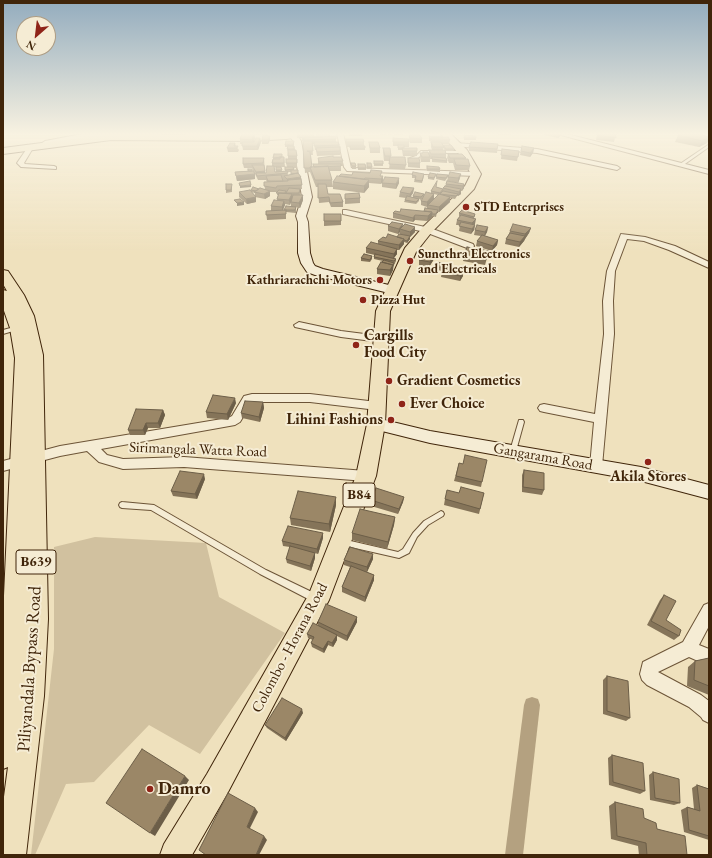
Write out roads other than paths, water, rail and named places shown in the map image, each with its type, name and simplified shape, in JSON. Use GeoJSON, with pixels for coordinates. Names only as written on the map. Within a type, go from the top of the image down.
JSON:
{"type":"FeatureCollection","features":[{"type":"Feature","properties":{"kind":"main road","name":"Colombo - Horana Road"},"geometry":{"type":"LineString","coordinates":[[175,855],[217,784],[318,600],[341,542],[366,476],[377,415],[380,339],[383,311],[410,252],[451,199],[470,187],[476,174]]}},
{"type":"Feature","properties":{"kind":"main road","name":"Piliyandala Bypass Road"},"geometry":{"type":"LineString","coordinates":[[3,274],[17,295],[27,316],[32,334],[35,355],[19,461],[36,618],[32,688],[11,855]]}},
{"type":"Feature","properties":{"kind":"main road","name":"Piliyandala Bypass Road"},"geometry":{"type":"LineString","coordinates":[[3,293],[7,300],[10,330],[23,358],[13,596],[12,703],[3,754]]}},
{"type":"Feature","properties":{"kind":"street"},"geometry":{"type":"LineString","coordinates":[[303,173],[307,196],[301,216],[303,222],[304,253],[310,269],[393,290]]}},
{"type":"Feature","properties":{"kind":"street"},"geometry":{"type":"LineString","coordinates":[[437,173],[476,174]]}},
{"type":"Feature","properties":{"kind":"street"},"geometry":{"type":"LineString","coordinates":[[346,212],[427,230],[470,246]]}},
{"type":"Feature","properties":{"kind":"street"},"geometry":{"type":"LineString","coordinates":[[596,466],[609,334],[608,302],[611,272],[624,236],[645,240],[672,248],[709,265]]}},
{"type":"Feature","properties":{"kind":"street"},"geometry":{"type":"LineString","coordinates":[[299,325],[341,334],[380,339]]}},
{"type":"Feature","properties":{"kind":"street"},"geometry":{"type":"LineString","coordinates":[[19,461],[90,446],[231,422],[236,419],[248,399],[252,398],[310,398],[377,415]]}},
{"type":"Feature","properties":{"kind":"street"},"geometry":{"type":"LineString","coordinates":[[544,408],[601,419]]}},
{"type":"Feature","properties":{"kind":"street","name":"Gangarama Road"},"geometry":{"type":"LineString","coordinates":[[377,415],[430,437],[641,474],[709,492]]}},
{"type":"Feature","properties":{"kind":"street","name":"Sirimangala Watta Road"},"geometry":{"type":"LineString","coordinates":[[90,446],[103,459],[123,464],[184,462],[366,476]]}},
{"type":"Feature","properties":{"kind":"street"},"geometry":{"type":"LineString","coordinates":[[709,610],[689,648],[649,668],[648,674],[653,680],[695,701],[708,711],[709,714]]}},
{"type":"Feature","properties":{"kind":"street"},"geometry":{"type":"LineString","coordinates":[[689,648],[709,658]]}},
{"type":"Feature","properties":{"kind":"lane"},"geometry":{"type":"LineString","coordinates":[[513,451],[521,422]]}},
{"type":"Feature","properties":{"kind":"lane"},"geometry":{"type":"LineString","coordinates":[[122,505],[152,507],[263,572],[318,600]]}},
{"type":"Feature","properties":{"kind":"lane"},"geometry":{"type":"LineString","coordinates":[[341,542],[399,555],[406,551],[415,535],[426,523],[441,514]]}},
{"type":"Feature","properties":{"kind":"waterway"},"geometry":{"type":"LineString","coordinates":[[514,855],[532,705]]}},
{"type":"Feature","properties":{"kind":"place","name":"STD Enterprises"},"geometry":{"type":"Point","coordinates":[466,207]}},
{"type":"Feature","properties":{"kind":"place","name":"Sunethra Electronics and Electricals"},"geometry":{"type":"Point","coordinates":[410,261]}},
{"type":"Feature","properties":{"kind":"place","name":"Kathriarachchi Motors"},"geometry":{"type":"Point","coordinates":[380,280]}},
{"type":"Feature","properties":{"kind":"place","name":"Pizza Hut"},"geometry":{"type":"Point","coordinates":[363,300]}},
{"type":"Feature","properties":{"kind":"place","name":"Cargills Food City"},"geometry":{"type":"Point","coordinates":[356,345]}},
{"type":"Feature","properties":{"kind":"place","name":"Gradient Cosmetics"},"geometry":{"type":"Point","coordinates":[389,381]}},
{"type":"Feature","properties":{"kind":"place","name":"Ever Choice"},"geometry":{"type":"Point","coordinates":[402,404]}},
{"type":"Feature","properties":{"kind":"place","name":"Lihini Fashions"},"geometry":{"type":"Point","coordinates":[391,420]}},
{"type":"Feature","properties":{"kind":"place","name":"Akila Stores"},"geometry":{"type":"Point","coordinates":[648,462]}},
{"type":"Feature","properties":{"kind":"place","name":"Damro"},"geometry":{"type":"Point","coordinates":[150,789]}}]}
